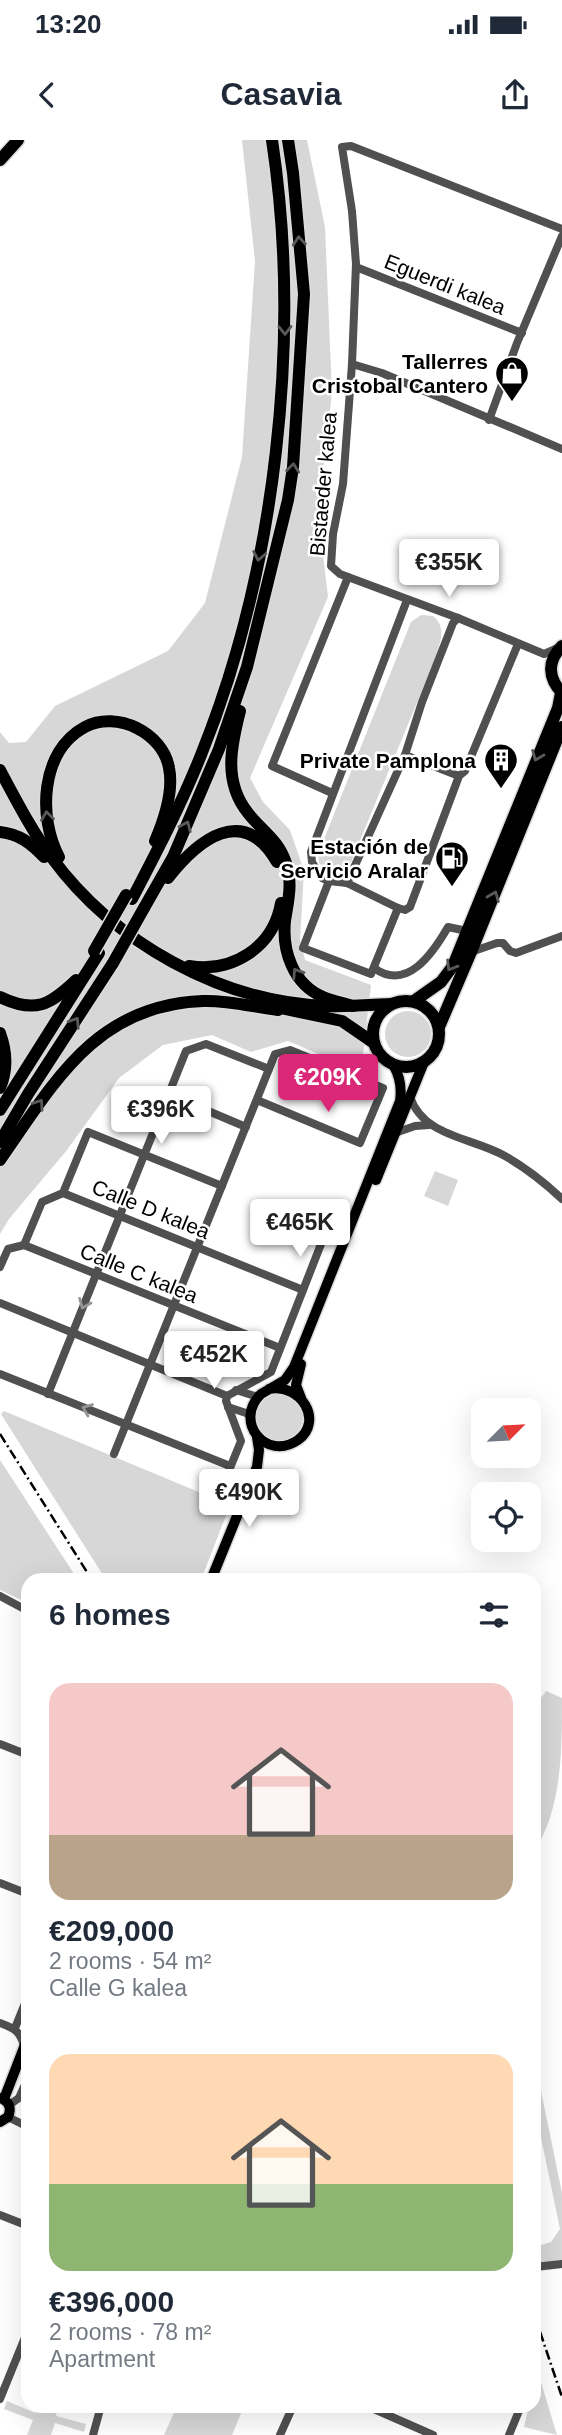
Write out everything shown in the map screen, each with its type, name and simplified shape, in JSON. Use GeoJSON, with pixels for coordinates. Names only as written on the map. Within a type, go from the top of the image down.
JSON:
{"type":"FeatureCollection","features":[{"type":"Feature","properties":{"kind":"highway"},"geometry":{"type":"LineString","coordinates":[[0,160],[18,140]]}},
{"type":"Feature","properties":{"kind":"highway"},"geometry":{"type":"LineString","coordinates":[[0,1110],[95,956],[173,821],[202,753],[225,687],[251,593],[269,503],[286,339],[281,197],[272,140]]}},
{"type":"Feature","properties":{"kind":"highway"},"geometry":{"type":"LineString","coordinates":[[288,140],[303,294],[293,467],[282,561],[259,653],[234,734],[231,780],[237,797],[248,814],[275,840],[286,862],[290,878],[290,899],[284,940],[287,957],[295,972],[306,986],[322,997],[354,1006]]}},
{"type":"Feature","properties":{"kind":"highway"},"geometry":{"type":"LineString","coordinates":[[0,1142],[113,963],[173,857],[223,738],[247,667],[288,500]]}},
{"type":"Feature","properties":{"kind":"highway"},"geometry":{"type":"LineString","coordinates":[[414,1001],[441,982],[453,966],[558,708],[561,693],[553,682],[550,670],[552,658],[561,647]]}},
{"type":"Feature","properties":{"kind":"highway"},"geometry":{"type":"LineString","coordinates":[[87,898],[54,847],[45,801],[53,767],[61,751],[85,727],[104,722],[123,722],[138,728],[163,752],[169,766],[171,784],[167,808],[129,897]]}},
{"type":"Feature","properties":{"kind":"highway"},"geometry":{"type":"LineString","coordinates":[[439,1027],[430,1010],[414,1001],[398,1001],[381,1011],[375,1021],[372,1032],[374,1044],[379,1054],[394,1066],[406,1067],[424,1062],[437,1046],[439,1027],[562,727]]}},
{"type":"Feature","properties":{"kind":"highway"},"geometry":{"type":"LineString","coordinates":[[0,770],[52,859],[115,925],[144,946],[245,993],[325,1006],[390,1004]]}},
{"type":"Feature","properties":{"kind":"highway"},"geometry":{"type":"LineString","coordinates":[[0,779],[48,862]]}},
{"type":"Feature","properties":{"kind":"highway"},"geometry":{"type":"LineString","coordinates":[[0,832],[19,836],[33,845],[111,930],[139,949],[177,972],[213,988],[294,1012]]}},
{"type":"Feature","properties":{"kind":"highway"},"geometry":{"type":"LineString","coordinates":[[144,908],[192,850],[209,838],[225,832],[242,832],[258,839],[271,850],[281,867],[284,892],[272,931],[258,947],[225,966],[199,968],[180,964]]}},
{"type":"Feature","properties":{"kind":"highway"},"geometry":{"type":"LineString","coordinates":[[0,997],[25,1006],[47,1004],[59,996],[95,956]]}},
{"type":"Feature","properties":{"kind":"highway"},"geometry":{"type":"LineString","coordinates":[[0,1160],[66,1068],[101,1036],[141,1012],[169,1004],[205,1001],[237,1003],[342,1021],[374,1044]]}},
{"type":"Feature","properties":{"kind":"highway"},"geometry":{"type":"LineString","coordinates":[[0,1033],[6,1070],[0,1087]]}},
{"type":"Feature","properties":{"kind":"main road"},"geometry":{"type":"LineString","coordinates":[[257,1467],[271,1452],[297,1440],[307,1424],[308,1415],[296,1385],[300,1364],[424,1062]]}},
{"type":"Feature","properties":{"kind":"main road"},"geometry":{"type":"LineString","coordinates":[[281,1446],[264,1442],[257,1437],[249,1414],[258,1397],[285,1380],[294,1367],[400,1101],[400,1081],[394,1066]]}},
{"type":"Feature","properties":{"kind":"main road"},"geometry":{"type":"LineString","coordinates":[[269,1389],[286,1389],[301,1398]]}},
{"type":"Feature","properties":{"kind":"main road"},"geometry":{"type":"LineString","coordinates":[[214,1573],[257,1467],[257,1437]]}},
{"type":"Feature","properties":{"kind":"main road"},"geometry":{"type":"LineString","coordinates":[[4,2108],[21,2056]]}},
{"type":"Feature","properties":{"kind":"street","name":"Bistaeder kalea"},"geometry":{"type":"LineString","coordinates":[[348,577],[336,573],[331,566],[330,557],[343,484],[356,267],[352,211],[342,146],[351,146],[562,229]]}},
{"type":"Feature","properties":{"kind":"street"},"geometry":{"type":"LineString","coordinates":[[489,420],[562,236]]}},
{"type":"Feature","properties":{"kind":"street","name":"Eguerdi kalea"},"geometry":{"type":"LineString","coordinates":[[356,267],[522,333]]}},
{"type":"Feature","properties":{"kind":"street"},"geometry":{"type":"LineString","coordinates":[[352,364],[382,373],[562,449]]}},
{"type":"Feature","properties":{"kind":"street"},"geometry":{"type":"LineString","coordinates":[[332,793],[272,766],[348,577],[544,654],[561,647]]}},
{"type":"Feature","properties":{"kind":"street"},"geometry":{"type":"LineString","coordinates":[[407,600],[312,852],[315,870],[329,881],[347,883],[398,908],[405,910],[410,907],[459,776],[465,771],[518,644]]}},
{"type":"Feature","properties":{"kind":"street"},"geometry":{"type":"LineString","coordinates":[[347,883],[405,755],[422,702],[453,623],[458,618]]}},
{"type":"Feature","properties":{"kind":"street"},"geometry":{"type":"LineString","coordinates":[[405,755],[459,776]]}},
{"type":"Feature","properties":{"kind":"street"},"geometry":{"type":"LineString","coordinates":[[329,881],[303,948],[371,974],[398,908]]}},
{"type":"Feature","properties":{"kind":"street"},"geometry":{"type":"LineString","coordinates":[[374,968],[393,976],[406,974],[429,958],[448,927],[467,931]]}},
{"type":"Feature","properties":{"kind":"street"},"geometry":{"type":"LineString","coordinates":[[471,952],[503,943],[513,953],[562,936]]}},
{"type":"Feature","properties":{"kind":"street"},"geometry":{"type":"LineString","coordinates":[[48,1394],[186,1051],[206,1044],[269,1069]]}},
{"type":"Feature","properties":{"kind":"street"},"geometry":{"type":"LineString","coordinates":[[114,1454],[275,1054],[290,1050],[383,1088],[360,1143],[257,1100]]}},
{"type":"Feature","properties":{"kind":"street"},"geometry":{"type":"LineString","coordinates":[[168,1094],[246,1127]]}},
{"type":"Feature","properties":{"kind":"street"},"geometry":{"type":"LineString","coordinates":[[410,1097],[418,1114],[429,1125],[502,1154],[538,1178],[562,1199]]}},
{"type":"Feature","properties":{"kind":"street"},"geometry":{"type":"LineString","coordinates":[[395,1133],[415,1126],[429,1125]]}},
{"type":"Feature","properties":{"kind":"street"},"geometry":{"type":"LineString","coordinates":[[0,1268],[8,1249],[24,1245],[42,1202],[63,1193],[88,1132],[222,1186]]}},
{"type":"Feature","properties":{"kind":"street","name":"Calle D kalea"},"geometry":{"type":"LineString","coordinates":[[63,1193],[303,1290]]}},
{"type":"Feature","properties":{"kind":"street"},"geometry":{"type":"LineString","coordinates":[[227,1396],[271,1372],[323,1239]]}},
{"type":"Feature","properties":{"kind":"street","name":"Calle C kalea"},"geometry":{"type":"LineString","coordinates":[[24,1245],[281,1348]]}},
{"type":"Feature","properties":{"kind":"street"},"geometry":{"type":"LineString","coordinates":[[0,1303],[227,1396]]}},
{"type":"Feature","properties":{"kind":"street"},"geometry":{"type":"LineString","coordinates":[[0,1374],[230,1466]]}},
{"type":"Feature","properties":{"kind":"street"},"geometry":{"type":"LineString","coordinates":[[236,1390],[258,1397]]}},
{"type":"Feature","properties":{"kind":"street"},"geometry":{"type":"LineString","coordinates":[[219,1495],[241,1440],[227,1396]]}},
{"type":"Feature","properties":{"kind":"street"},"geometry":{"type":"LineString","coordinates":[[229,1407],[249,1414]]}},
{"type":"Feature","properties":{"kind":"street"},"geometry":{"type":"LineString","coordinates":[[0,1596],[21,1607]]}},
{"type":"Feature","properties":{"kind":"street"},"geometry":{"type":"LineString","coordinates":[[0,1744],[21,1752]]}},
{"type":"Feature","properties":{"kind":"street"},"geometry":{"type":"LineString","coordinates":[[0,1882],[21,1891]]}},
{"type":"Feature","properties":{"kind":"street"},"geometry":{"type":"LineString","coordinates":[[15,2028],[21,2013]]}},
{"type":"Feature","properties":{"kind":"street"},"geometry":{"type":"LineString","coordinates":[[0,2022],[15,2028],[21,2037]]}},
{"type":"Feature","properties":{"kind":"street"},"geometry":{"type":"LineString","coordinates":[[21,2094],[4,2108],[21,2121]]}},
{"type":"Feature","properties":{"kind":"street"},"geometry":{"type":"LineString","coordinates":[[0,2215],[21,2223]]}},
{"type":"Feature","properties":{"kind":"street"},"geometry":{"type":"LineString","coordinates":[[541,2266],[562,2264]]}},
{"type":"Feature","properties":{"kind":"street"},"geometry":{"type":"LineString","coordinates":[[0,2399],[21,2347]]}},
{"type":"Feature","properties":{"kind":"street"},"geometry":{"type":"LineString","coordinates":[[93,2435],[99,2413]]}},
{"type":"Feature","properties":{"kind":"street"},"geometry":{"type":"LineString","coordinates":[[280,2435],[290,2413]]}},
{"type":"Feature","properties":{"kind":"street"},"geometry":{"type":"LineString","coordinates":[[383,2413],[433,2435]]}},
{"type":"Feature","properties":{"kind":"street"},"geometry":{"type":"LineString","coordinates":[[512,2434],[519,2413]]}},
{"type":"Feature","properties":{"kind":"shaded area"},"geometry":{"type":"Polygon","coordinates":[[[242,140],[307,140],[325,227],[332,393],[318,513],[328,597],[250,778],[263,802],[290,830],[304,871],[300,940],[305,960],[371,985],[361,1072],[288,1041],[251,1052],[212,1035],[163,1045],[119,1078],[67,1150],[9,1219],[0,1234],[0,732],[9,743],[26,742],[55,706],[168,651],[205,603],[242,457],[255,261],[242,140]]]}},
{"type":"Feature","properties":{"kind":"shaded area"},"geometry":{"type":"Polygon","coordinates":[[[421,615],[433,616],[440,627],[441,638],[433,664],[349,867],[339,874],[329,872],[319,863],[318,854],[411,622],[421,615]]]}},
{"type":"Feature","properties":{"kind":"shaded area"},"geometry":{"type":"Polygon","coordinates":[[[408,1011],[424,1018],[431,1034],[424,1050],[408,1057],[392,1050],[385,1034],[392,1018],[408,1011]]]}},
{"type":"Feature","properties":{"kind":"shaded area"},"geometry":{"type":"Polygon","coordinates":[[[435,1171],[458,1180],[448,1206],[424,1196],[435,1171]]]}},
{"type":"Feature","properties":{"kind":"shaded area"},"geometry":{"type":"Polygon","coordinates":[[[279,1393],[296,1400],[303,1417],[296,1434],[279,1441],[262,1434],[255,1417],[262,1400],[279,1393]]]}},
{"type":"Feature","properties":{"kind":"shaded area"},"geometry":{"type":"Polygon","coordinates":[[[4,1411],[230,1505],[204,1573],[102,1573],[1,1414],[4,1411]]]}},
{"type":"Feature","properties":{"kind":"shaded area"},"geometry":{"type":"Polygon","coordinates":[[[0,1460],[73,1573],[21,1573],[21,1600],[0,1590],[0,1460]]]}},
{"type":"Feature","properties":{"kind":"shaded area"},"geometry":{"type":"Polygon","coordinates":[[[546,1691],[562,1698],[562,1738],[555,1798],[541,1839],[541,1698],[546,1691]]]}},
{"type":"Feature","properties":{"kind":"shaded area"},"geometry":{"type":"Polygon","coordinates":[[[541,2091],[562,2193],[562,2268],[541,2271],[541,2245],[551,2242],[560,2229],[541,2138],[541,2091]]]}},
{"type":"Feature","properties":{"kind":"shaded area"},"geometry":{"type":"Polygon","coordinates":[[[541,2383],[557,2435],[524,2427],[527,2413],[541,2413],[541,2383]]]}},
{"type":"Feature","properties":{"kind":"shaded area"},"geometry":{"type":"Polygon","coordinates":[[[7,2401],[21,2407],[21,2413],[57,2413],[56,2416],[86,2424],[84,2432],[55,2423],[51,2435],[27,2435],[33,2420],[4,2409],[7,2401]]]}},
{"type":"Feature","properties":{"kind":"shaded area"},"geometry":{"type":"Polygon","coordinates":[[[174,2413],[241,2413],[232,2435],[164,2435],[174,2413]]]}},
{"type":"Feature","properties":{"kind":"railway"},"geometry":{"type":"LineString","coordinates":[[0,1434],[88,1573]]}},
{"type":"Feature","properties":{"kind":"railway"},"geometry":{"type":"LineString","coordinates":[[541,2335],[562,2397]]}},
{"type":"Feature","properties":{"kind":"place","name":"Tallerres Cristobal Cantero"},"geometry":{"type":"Point","coordinates":[512,403]}},
{"type":"Feature","properties":{"kind":"place","name":"Private Pamplona"},"geometry":{"type":"Point","coordinates":[501,790]}},
{"type":"Feature","properties":{"kind":"place","name":"Estación de Servicio Aralar"},"geometry":{"type":"Point","coordinates":[452,888]}}]}
